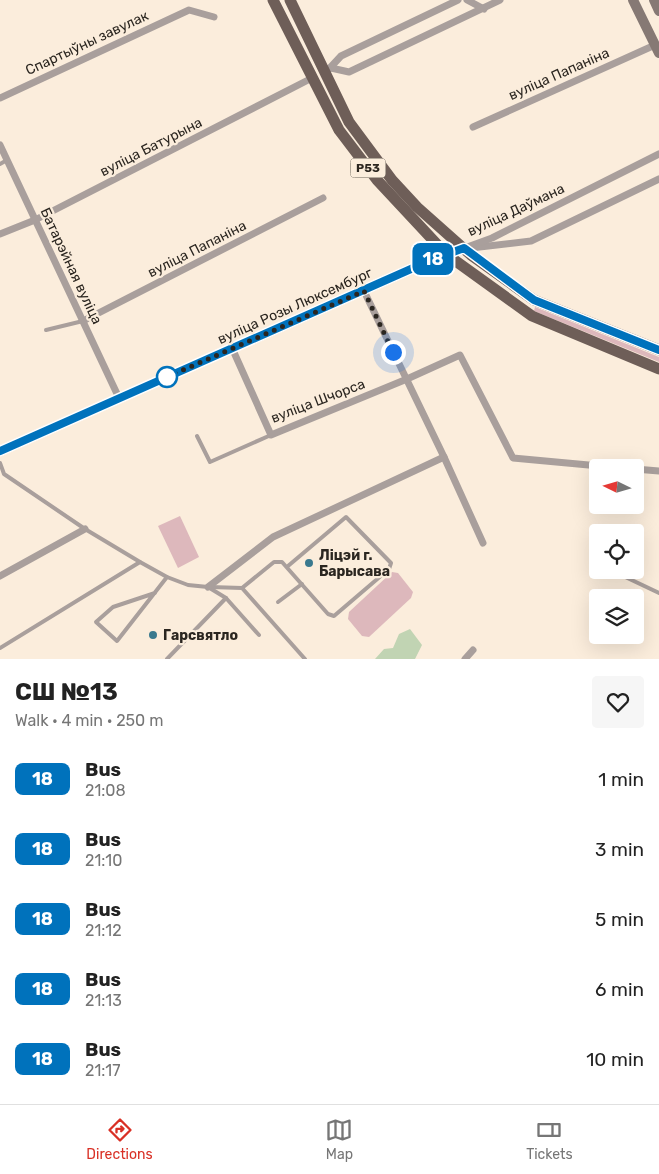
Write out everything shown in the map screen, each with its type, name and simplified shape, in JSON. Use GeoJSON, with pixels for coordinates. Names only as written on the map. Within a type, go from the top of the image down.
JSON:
{"type":"FeatureCollection","features":[{"type":"Feature","properties":{"kind":"main road","name":"Р53"},"geometry":{"type":"LineString","coordinates":[[273,0],[339,130],[377,180],[446,254],[532,316],[659,369]]}},
{"type":"Feature","properties":{"kind":"main road","name":"Р53"},"geometry":{"type":"LineString","coordinates":[[290,0],[327,70],[349,122],[392,180],[417,207],[464,248],[534,300],[659,350]]}},
{"type":"Feature","properties":{"kind":"street"},"geometry":{"type":"LineString","coordinates":[[327,70],[340,56],[458,0]]}},
{"type":"Feature","properties":{"kind":"street"},"geometry":{"type":"LineString","coordinates":[[467,0],[484,9]]}},
{"type":"Feature","properties":{"kind":"street"},"geometry":{"type":"LineString","coordinates":[[327,70],[349,72],[500,0]]}},
{"type":"Feature","properties":{"kind":"street"},"geometry":{"type":"LineString","coordinates":[[633,0],[657,49]]}},
{"type":"Feature","properties":{"kind":"street"},"geometry":{"type":"LineString","coordinates":[[654,0],[659,12]]}},
{"type":"Feature","properties":{"kind":"street","name":"Спартыўны завулак"},"geometry":{"type":"LineString","coordinates":[[0,98],[189,10],[214,17]]}},
{"type":"Feature","properties":{"kind":"street","name":"вуліца Папаніна"},"geometry":{"type":"LineString","coordinates":[[474,126],[657,49]]}},
{"type":"Feature","properties":{"kind":"street","name":"вуліца Батурына"},"geometry":{"type":"LineString","coordinates":[[0,234],[36,220],[312,78]]}},
{"type":"Feature","properties":{"kind":"street","name":"Батарэйная вуліца"},"geometry":{"type":"LineString","coordinates":[[0,145],[4,162],[36,220],[119,398]]}},
{"type":"Feature","properties":{"kind":"street","name":"вуліца Даўмана"},"geometry":{"type":"LineString","coordinates":[[464,248],[492,238],[659,154]]}},
{"type":"Feature","properties":{"kind":"street","name":"вуліца Даўмана"},"geometry":{"type":"LineString","coordinates":[[464,248],[494,247],[531,241],[659,179]]}},
{"type":"Feature","properties":{"kind":"street","name":"вуліца Папаніна"},"geometry":{"type":"LineString","coordinates":[[83,321],[323,198]]}},
{"type":"Feature","properties":{"kind":"street","name":"вуліца Розы Люксембург"},"geometry":{"type":"LineString","coordinates":[[0,451],[429,261],[464,248]]}},
{"type":"Feature","properties":{"kind":"street"},"geometry":{"type":"LineString","coordinates":[[364,291],[483,543]]}},
{"type":"Feature","properties":{"kind":"street","name":"вуліца Шчорса"},"geometry":{"type":"LineString","coordinates":[[232,348],[271,435],[460,355],[513,458],[589,465]]}},
{"type":"Feature","properties":{"kind":"street"},"geometry":{"type":"LineString","coordinates":[[208,587],[273,537],[444,457]]}},
{"type":"Feature","properties":{"kind":"street"},"geometry":{"type":"LineString","coordinates":[[644,470],[659,471]]}},
{"type":"Feature","properties":{"kind":"street"},"geometry":{"type":"LineString","coordinates":[[0,576],[85,529]]}},
{"type":"Feature","properties":{"kind":"street"},"geometry":{"type":"LineString","coordinates":[[465,659],[473,650]]}},
{"type":"Feature","properties":{"kind":"lane"},"geometry":{"type":"LineString","coordinates":[[46,330],[83,321]]}},
{"type":"Feature","properties":{"kind":"lane"},"geometry":{"type":"LineString","coordinates":[[197,436],[210,462],[271,435]]}},
{"type":"Feature","properties":{"kind":"lane"},"geometry":{"type":"LineString","coordinates":[[0,463],[4,474],[85,529],[167,577],[188,585],[242,588],[274,562],[282,562],[288,566],[328,614],[334,616],[389,569],[391,563],[346,516],[288,566]]}},
{"type":"Feature","properties":{"kind":"lane"},"geometry":{"type":"LineString","coordinates":[[0,648],[140,562]]}},
{"type":"Feature","properties":{"kind":"lane"},"geometry":{"type":"LineString","coordinates":[[155,593],[113,607],[96,622],[118,641],[155,593],[167,577]]}},
{"type":"Feature","properties":{"kind":"lane"},"geometry":{"type":"LineString","coordinates":[[630,579],[659,593]]}},
{"type":"Feature","properties":{"kind":"lane"},"geometry":{"type":"LineString","coordinates":[[278,602],[302,584]]}},
{"type":"Feature","properties":{"kind":"lane"},"geometry":{"type":"LineString","coordinates":[[208,587],[226,598],[259,635]]}},
{"type":"Feature","properties":{"kind":"lane"},"geometry":{"type":"LineString","coordinates":[[242,588],[305,659]]}},
{"type":"Feature","properties":{"kind":"lane"},"geometry":{"type":"LineString","coordinates":[[167,659],[226,598]]}},
{"type":"Feature","properties":{"kind":"shaded area"},"geometry":{"type":"Polygon","coordinates":[[[535,307],[659,357],[659,362],[534,311],[535,307]]]}},
{"type":"Feature","properties":{"kind":"shaded area"},"geometry":{"type":"Polygon","coordinates":[[[180,516],[199,557],[178,568],[158,526],[180,516]]]}},
{"type":"Feature","properties":{"kind":"shaded area"},"geometry":{"type":"Polygon","coordinates":[[[392,572],[398,573],[413,592],[411,598],[369,637],[362,636],[348,619],[349,612],[392,572]]]}},
{"type":"Feature","properties":{"kind":"shaded area"},"geometry":{"type":"Polygon","coordinates":[[[410,629],[422,645],[415,659],[375,659],[384,649],[393,648],[399,634],[410,629]]]}},
{"type":"Feature","properties":{"kind":"bus line","name":"18"},"geometry":{"type":"LineString","coordinates":[[0,451],[429,261],[464,248],[534,300],[659,350]]}},
{"type":"Feature","properties":{"kind":"place","name":"Ліцэй г. Барысава"},"geometry":{"type":"Point","coordinates":[309,563]}},
{"type":"Feature","properties":{"kind":"place","name":"Гарсвятло"},"geometry":{"type":"Point","coordinates":[153,635]}},
{"type":"Feature","properties":{"kind":"route"},"geometry":{"type":"LineString","coordinates":[[167,377],[364,291],[393,352]]}}]}
